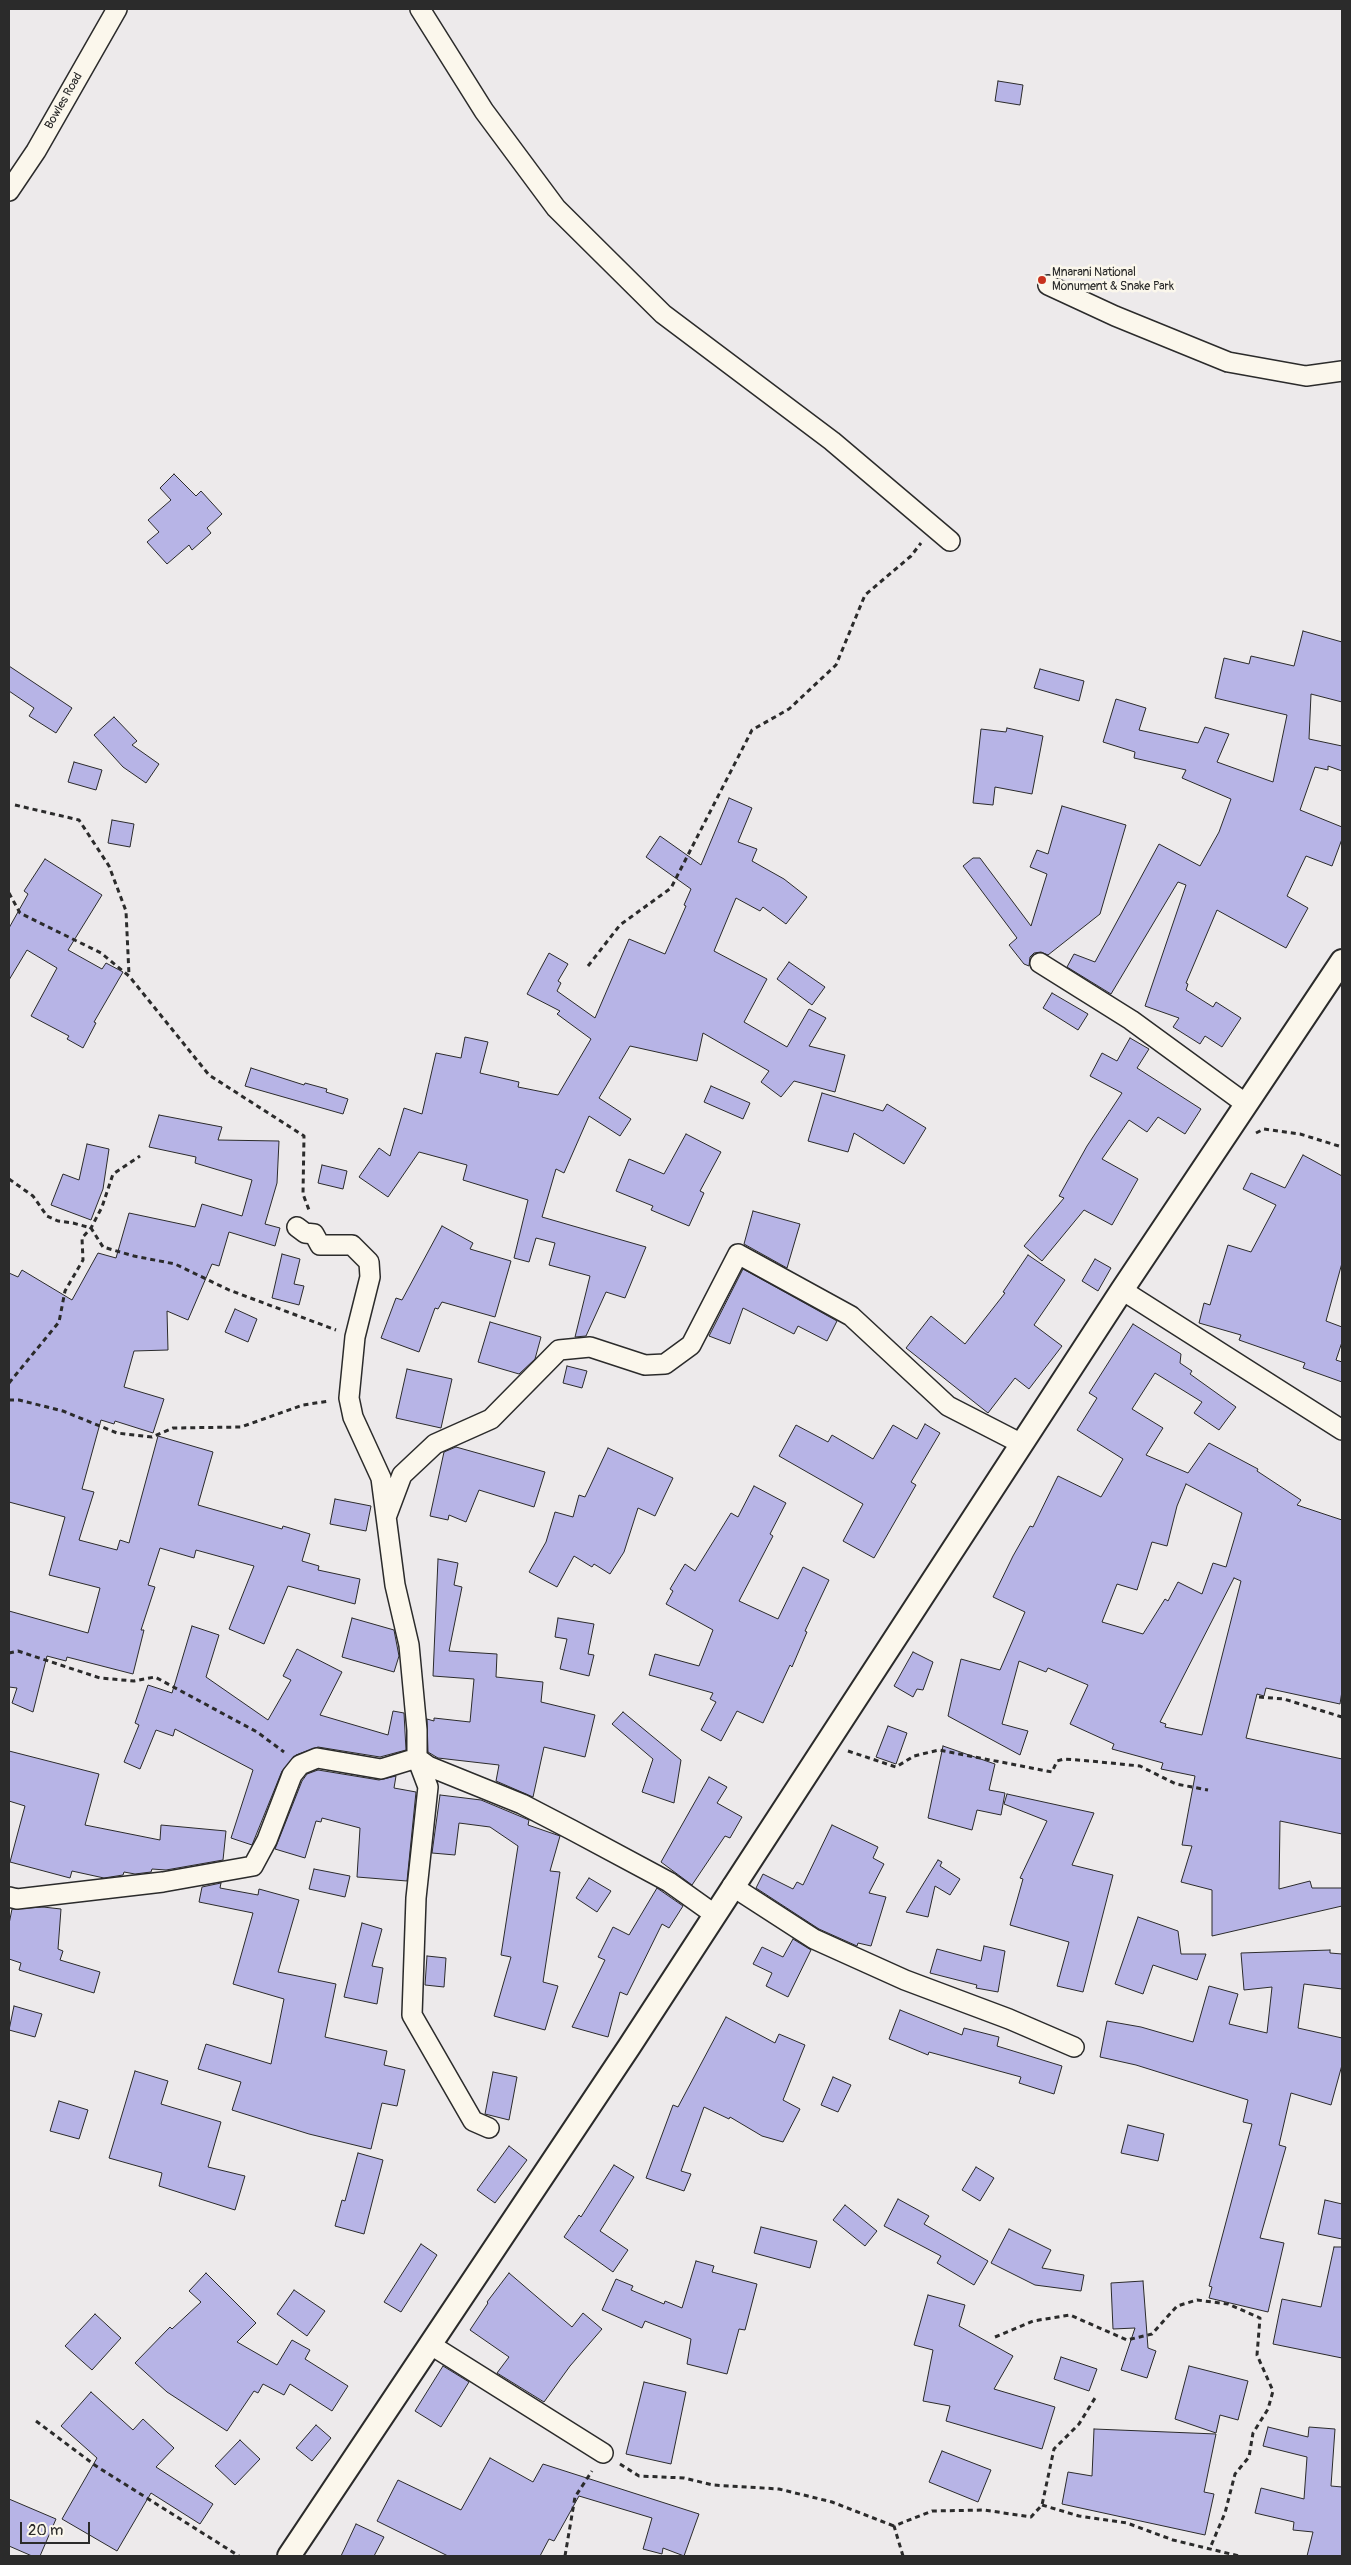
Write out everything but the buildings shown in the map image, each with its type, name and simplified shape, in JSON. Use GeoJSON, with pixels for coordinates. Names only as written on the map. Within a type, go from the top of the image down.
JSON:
{"type":"FeatureCollection","features":[{"type":"Feature","properties":{"kind":"street","name":"Bowles Road"},"geometry":{"type":"LineString","coordinates":[[9,191],[36,151],[117,9]]}},
{"type":"Feature","properties":{"kind":"street"},"geometry":{"type":"LineString","coordinates":[[420,9],[484,111],[556,208],[663,314],[832,441],[950,541]]}},
{"type":"Feature","properties":{"kind":"street"},"geometry":{"type":"LineString","coordinates":[[1048,285],[1115,316],[1228,362],[1306,376],[1342,371]]}},
{"type":"Feature","properties":{"kind":"street"},"geometry":{"type":"LineString","coordinates":[[289,2556],[431,2345],[1122,1290],[1342,961]]}},
{"type":"Feature","properties":{"kind":"street"},"geometry":{"type":"LineString","coordinates":[[1040,963],[1131,1020],[1246,1104]]}},
{"type":"Feature","properties":{"kind":"street"},"geometry":{"type":"LineString","coordinates":[[297,1228],[305,1233],[314,1234],[320,1245],[352,1245],[369,1262],[370,1277],[355,1337],[349,1398],[354,1417],[381,1478],[395,1585],[409,1645],[417,1730],[417,1758],[428,1788],[416,1898],[412,2016],[473,2121],[489,2128]]}},
{"type":"Feature","properties":{"kind":"street"},"geometry":{"type":"LineString","coordinates":[[387,1515],[402,1475],[428,1450],[435,1444],[491,1419],[559,1350],[590,1347],[645,1365],[665,1364],[691,1345],[738,1254],[851,1316],[948,1406],[1022,1444]]}},
{"type":"Feature","properties":{"kind":"street"},"geometry":{"type":"LineString","coordinates":[[1122,1290],[1342,1430]]}},
{"type":"Feature","properties":{"kind":"street"},"geometry":{"type":"LineString","coordinates":[[9,1898],[18,1899],[163,1882],[253,1866],[267,1840],[292,1775],[300,1765],[317,1758],[381,1769],[417,1758]]}},
{"type":"Feature","properties":{"kind":"street"},"geometry":{"type":"LineString","coordinates":[[417,1758],[428,1766],[522,1804],[589,1839],[669,1882],[714,1914]]}},
{"type":"Feature","properties":{"kind":"street"},"geometry":{"type":"LineString","coordinates":[[732,1886],[814,1939],[905,1980],[1009,2019],[1074,2047]]}},
{"type":"Feature","properties":{"kind":"street"},"geometry":{"type":"LineString","coordinates":[[431,2345],[603,2453]]}},
{"type":"Feature","properties":{"kind":"path"},"geometry":{"type":"LineString","coordinates":[[588,966],[620,925],[671,888],[752,730],[789,709],[836,665],[865,595],[911,556],[933,527]]}},
{"type":"Feature","properties":{"kind":"path"},"geometry":{"type":"LineString","coordinates":[[15,805],[79,820],[109,866],[126,911],[129,976]]}},
{"type":"Feature","properties":{"kind":"path"},"geometry":{"type":"LineString","coordinates":[[9,894],[20,913],[101,953],[129,976],[209,1075],[304,1136],[303,1194],[320,1245]]}},
{"type":"Feature","properties":{"kind":"path"},"geometry":{"type":"LineString","coordinates":[[1247,1137],[1264,1129],[1300,1134],[1342,1146]]}},
{"type":"Feature","properties":{"kind":"path"},"geometry":{"type":"LineString","coordinates":[[9,1383],[59,1322],[64,1291],[83,1260],[82,1238],[91,1228],[102,1207],[113,1174],[140,1156]]}},
{"type":"Feature","properties":{"kind":"path"},"geometry":{"type":"LineString","coordinates":[[9,1179],[33,1196],[47,1216],[58,1222],[73,1223],[91,1228],[103,1246],[134,1256],[175,1264],[229,1290],[355,1337]]}},
{"type":"Feature","properties":{"kind":"path"},"geometry":{"type":"LineString","coordinates":[[9,1400],[19,1400],[63,1411],[117,1433],[152,1437],[173,1428],[242,1427],[303,1406],[349,1398]]}},
{"type":"Feature","properties":{"kind":"path"},"geometry":{"type":"LineString","coordinates":[[9,1652],[18,1651],[100,1678],[134,1681],[155,1678],[258,1732],[300,1765]]}},
{"type":"Feature","properties":{"kind":"path"},"geometry":{"type":"LineString","coordinates":[[1259,1697],[1284,1699],[1342,1717]]}},
{"type":"Feature","properties":{"kind":"path"},"geometry":{"type":"LineString","coordinates":[[827,1742],[864,1758],[896,1767],[914,1756],[939,1750],[1052,1772],[1057,1761],[1064,1758],[1140,1766],[1176,1784],[1208,1790]]}},
{"type":"Feature","properties":{"kind":"path"},"geometry":{"type":"LineString","coordinates":[[995,2337],[1033,2321],[1070,2315],[1127,2340],[1152,2334],[1177,2306],[1197,2300],[1228,2304],[1260,2318],[1257,2356],[1272,2391],[1268,2409],[1253,2433],[1249,2457],[1235,2474],[1225,2513],[1210,2548]]}},
{"type":"Feature","properties":{"kind":"path"},"geometry":{"type":"LineString","coordinates":[[565,2556],[576,2497],[603,2453],[639,2476],[684,2478],[713,2485],[779,2489],[832,2502],[894,2526],[932,2511],[984,2510],[1031,2517],[1042,2506],[1054,2449],[1080,2424],[1095,2398]]}},
{"type":"Feature","properties":{"kind":"path"},"geometry":{"type":"LineString","coordinates":[[36,2421],[96,2466],[239,2556]]}},
{"type":"Feature","properties":{"kind":"path"},"geometry":{"type":"LineString","coordinates":[[1042,2506],[1079,2516],[1127,2523],[1173,2540],[1239,2556]]}},
{"type":"Feature","properties":{"kind":"path"},"geometry":{"type":"LineString","coordinates":[[894,2526],[903,2556]]}},
{"type":"Feature","properties":{"kind":"place","name":"Mnarani National Monument & Snake Park"},"geometry":{"type":"Point","coordinates":[1042,280]}}]}
